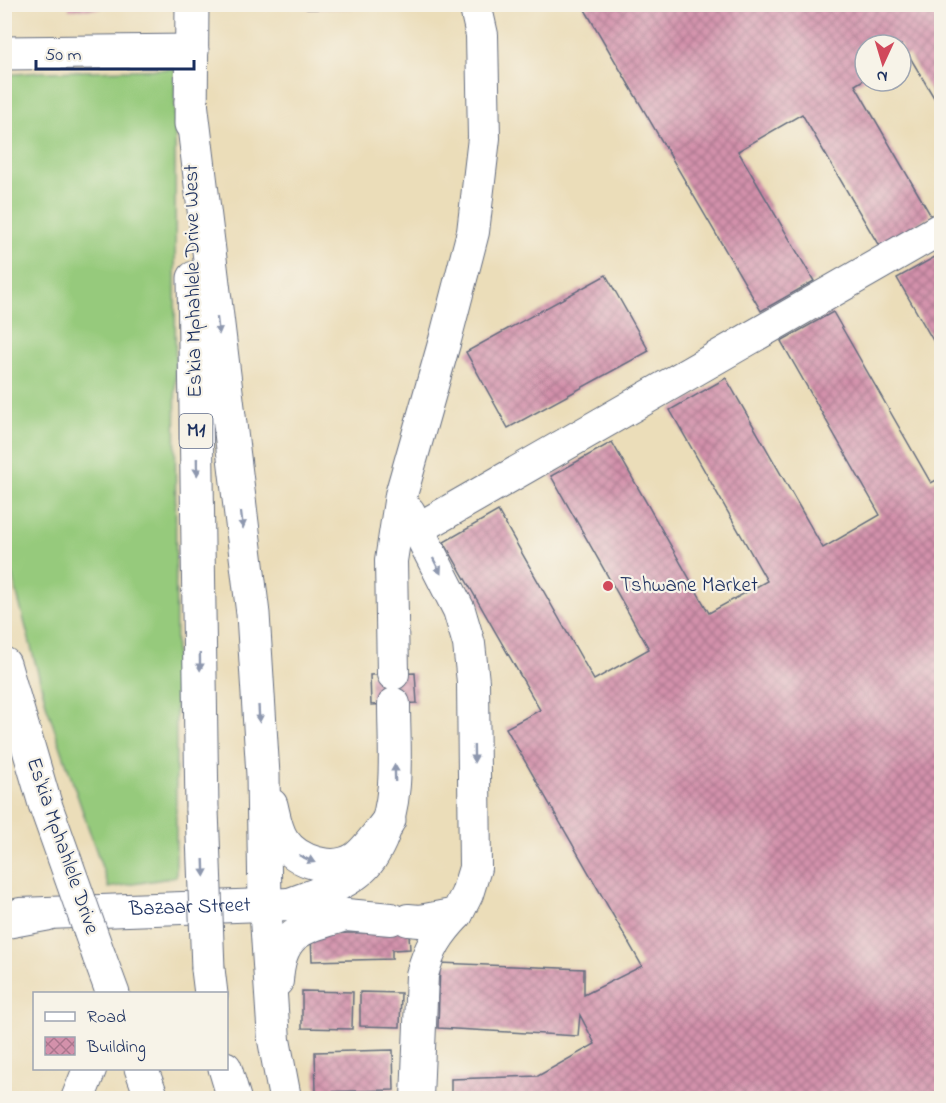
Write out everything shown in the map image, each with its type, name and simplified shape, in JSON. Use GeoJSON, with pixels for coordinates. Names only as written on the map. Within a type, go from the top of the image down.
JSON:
{"type":"FeatureCollection","features":[{"type":"Feature","properties":{"kind":"main road","name":"Es'kia Mphahlele Drive West"},"geometry":{"type":"LineString","coordinates":[[192,4],[191,102],[202,810],[209,981]]}},
{"type":"Feature","properties":{"kind":"main road"},"geometry":{"type":"LineString","coordinates":[[4,53],[192,51]]}},
{"type":"Feature","properties":{"kind":"main road"},"geometry":{"type":"LineString","coordinates":[[191,102],[253,614],[263,774],[278,904]]}},
{"type":"Feature","properties":{"kind":"main road","name":"Es'kia Mphahlele Drive"},"geometry":{"type":"LineString","coordinates":[[4,664],[45,804],[105,979]]}},
{"type":"Feature","properties":{"kind":"main road"},"geometry":{"type":"LineString","coordinates":[[263,774],[278,833],[284,844],[301,857],[314,863],[336,865],[350,862],[389,820]]}},
{"type":"Feature","properties":{"kind":"main road"},"geometry":{"type":"LineString","coordinates":[[4,922],[47,914]]}},
{"type":"Feature","properties":{"kind":"main road"},"geometry":{"type":"LineString","coordinates":[[78,1098],[89,1070]]}},
{"type":"Feature","properties":{"kind":"main road"},"geometry":{"type":"LineString","coordinates":[[142,1070],[152,1098]]}},
{"type":"Feature","properties":{"kind":"main road"},"geometry":{"type":"LineString","coordinates":[[226,1070],[234,1098]]}},
{"type":"Feature","properties":{"kind":"street"},"geometry":{"type":"LineString","coordinates":[[278,904],[333,888],[359,872],[372,859],[389,820],[395,786],[391,561],[401,495],[473,232],[484,138],[482,35],[476,4]]}},
{"type":"Feature","properties":{"kind":"street"},"geometry":{"type":"LineString","coordinates":[[418,529],[942,228]]}},
{"type":"Feature","properties":{"kind":"street"},"geometry":{"type":"LineString","coordinates":[[401,495],[459,610],[471,660],[475,868],[467,894],[457,914],[437,935],[422,975],[417,1098]]}},
{"type":"Feature","properties":{"kind":"street"},"geometry":{"type":"LineString","coordinates":[[278,904],[346,915],[420,921],[457,914]]}},
{"type":"Feature","properties":{"kind":"street"},"geometry":{"type":"LineString","coordinates":[[278,904],[273,1040],[285,1098]]}},
{"type":"Feature","properties":{"kind":"street","name":"Bazaar Street"},"geometry":{"type":"LineString","coordinates":[[4,914],[278,904]]}},
{"type":"Feature","properties":{"kind":"street"},"geometry":{"type":"LineString","coordinates":[[273,1040],[282,949],[290,938],[310,926],[346,915]]}},
{"type":"Feature","properties":{"kind":"green space"},"geometry":{"type":"Polygon","coordinates":[[[175,69],[176,877],[109,888],[47,707],[5,549],[4,75],[175,69]]]}},
{"type":"Feature","properties":{"kind":"building"},"geometry":{"type":"Polygon","coordinates":[[[69,4],[102,4],[102,9],[69,10],[69,4]]]}},
{"type":"Feature","properties":{"kind":"building"},"geometry":{"type":"Polygon","coordinates":[[[307,4],[369,4],[369,8],[307,9],[307,4]]]}},
{"type":"Feature","properties":{"kind":"building"},"geometry":{"type":"Polygon","coordinates":[[[590,4],[942,4],[942,111],[913,62],[913,33],[853,33],[853,93],[860,93],[931,216],[879,246],[802,114],[738,151],[814,281],[761,311],[584,8],[590,4]]]}},
{"type":"Feature","properties":{"kind":"building"},"geometry":{"type":"Polygon","coordinates":[[[942,253],[942,356],[897,278],[942,253]]]}},
{"type":"Feature","properties":{"kind":"building"},"geometry":{"type":"Polygon","coordinates":[[[606,275],[649,351],[508,428],[466,352],[606,275]]]}},
{"type":"Feature","properties":{"kind":"building"},"geometry":{"type":"Polygon","coordinates":[[[833,312],[931,483],[942,477],[942,1098],[451,1098],[451,1079],[538,1076],[595,1044],[580,1015],[578,1036],[438,1028],[440,963],[584,969],[584,995],[642,966],[506,728],[540,710],[444,542],[498,511],[594,680],[649,649],[551,476],[612,442],[709,613],[767,581],[670,410],[726,378],[823,548],[880,515],[781,341],[833,312]]]}},
{"type":"Feature","properties":{"kind":"building"},"geometry":{"type":"Polygon","coordinates":[[[415,673],[417,703],[371,705],[370,675],[415,673]]]}},
{"type":"Feature","properties":{"kind":"building"},"geometry":{"type":"Polygon","coordinates":[[[407,907],[410,949],[392,950],[392,959],[312,961],[311,934],[391,932],[407,907]]]}},
{"type":"Feature","properties":{"kind":"building"},"geometry":{"type":"Polygon","coordinates":[[[302,991],[353,992],[352,1029],[302,1028],[302,991]]]}},
{"type":"Feature","properties":{"kind":"building"},"geometry":{"type":"Polygon","coordinates":[[[360,992],[401,993],[400,1027],[360,1026],[360,992]]]}},
{"type":"Feature","properties":{"kind":"building"},"geometry":{"type":"Polygon","coordinates":[[[393,1050],[394,1090],[316,1092],[315,1052],[393,1050]]]}},
{"type":"Feature","properties":{"kind":"place","name":"Tshwane Market"},"geometry":{"type":"Point","coordinates":[608,586]}}]}
